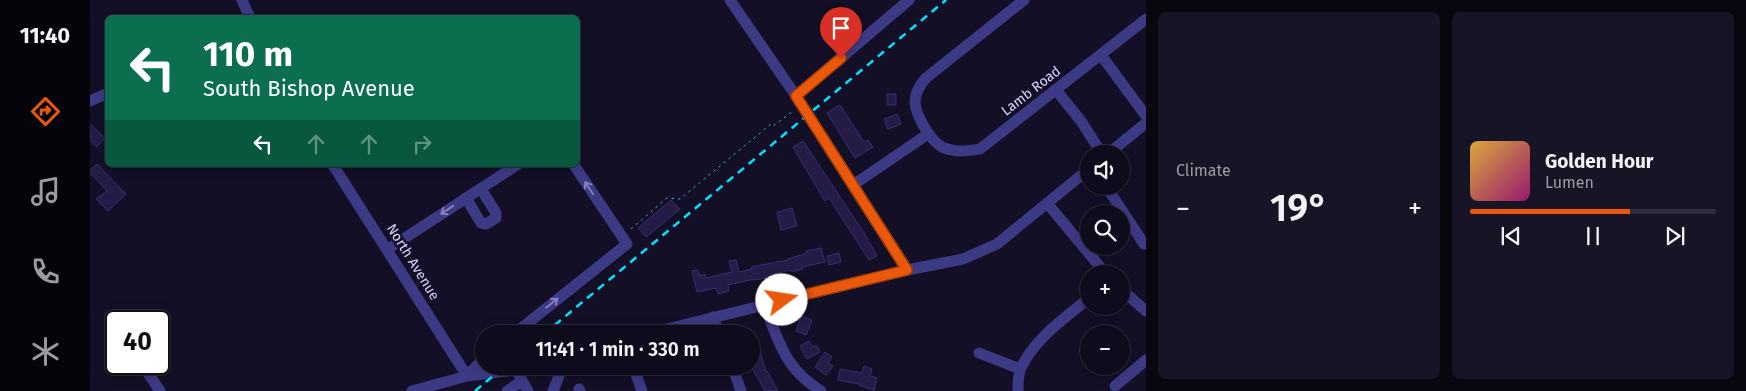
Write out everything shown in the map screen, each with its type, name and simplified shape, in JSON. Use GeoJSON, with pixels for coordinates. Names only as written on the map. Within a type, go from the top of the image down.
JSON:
{"type":"FeatureCollection","features":[{"type":"Feature","properties":{"kind":"street"},"geometry":{"type":"LineString","coordinates":[[242,0],[249,15]]}},
{"type":"Feature","properties":{"kind":"street"},"geometry":{"type":"LineString","coordinates":[[796,96],[909,0]]}},
{"type":"Feature","properties":{"kind":"street"},"geometry":{"type":"LineString","coordinates":[[853,185],[928,134],[916,114],[914,100],[918,87],[926,78],[1024,0]]}},
{"type":"Feature","properties":{"kind":"street"},"geometry":{"type":"LineString","coordinates":[[735,2],[907,270]]}},
{"type":"Feature","properties":{"kind":"street","name":"Lamb Road"},"geometry":{"type":"LineString","coordinates":[[928,134],[941,147],[959,152],[980,149],[1146,19]]}},
{"type":"Feature","properties":{"kind":"street"},"geometry":{"type":"LineString","coordinates":[[1101,55],[1146,116]]}},
{"type":"Feature","properties":{"kind":"street"},"geometry":{"type":"LineString","coordinates":[[1056,90],[1081,121],[1096,145]]}},
{"type":"Feature","properties":{"kind":"street"},"geometry":{"type":"LineString","coordinates":[[90,101],[105,94]]}},
{"type":"Feature","properties":{"kind":"street"},"geometry":{"type":"LineString","coordinates":[[1119,145],[1146,123]]}},
{"type":"Feature","properties":{"kind":"street","name":"North Avenue"},"geometry":{"type":"LineString","coordinates":[[334,167],[467,376]]}},
{"type":"Feature","properties":{"kind":"street"},"geometry":{"type":"LineString","coordinates":[[388,249],[514,167]]}},
{"type":"Feature","properties":{"kind":"street"},"geometry":{"type":"LineString","coordinates":[[525,325],[627,244],[575,167]]}},
{"type":"Feature","properties":{"kind":"street"},"geometry":{"type":"LineString","coordinates":[[682,325],[907,270],[963,259],[997,244],[1080,176]]}},
{"type":"Feature","properties":{"kind":"street"},"geometry":{"type":"LineString","coordinates":[[466,198],[482,223],[486,224],[496,218],[496,214],[480,189]]}},
{"type":"Feature","properties":{"kind":"street"},"geometry":{"type":"LineString","coordinates":[[1112,195],[1144,244]]}},
{"type":"Feature","properties":{"kind":"street"},"geometry":{"type":"LineString","coordinates":[[1047,203],[1099,265]]}},
{"type":"Feature","properties":{"kind":"street"},"geometry":{"type":"LineString","coordinates":[[1130,297],[1146,311]]}},
{"type":"Feature","properties":{"kind":"street"},"geometry":{"type":"LineString","coordinates":[[764,304],[782,350],[792,367],[806,381],[822,391]]}},
{"type":"Feature","properties":{"kind":"street"},"geometry":{"type":"LineString","coordinates":[[1018,391],[1020,369],[1044,337],[1080,306]]}},
{"type":"Feature","properties":{"kind":"street"},"geometry":{"type":"LineString","coordinates":[[713,317],[716,325]]}},
{"type":"Feature","properties":{"kind":"street"},"geometry":{"type":"LineString","coordinates":[[979,353],[1020,369]]}},
{"type":"Feature","properties":{"kind":"street"},"geometry":{"type":"LineString","coordinates":[[1115,386],[1146,360]]}},
{"type":"Feature","properties":{"kind":"street"},"geometry":{"type":"LineString","coordinates":[[467,376],[475,368]]}},
{"type":"Feature","properties":{"kind":"street"},"geometry":{"type":"LineString","coordinates":[[149,375],[160,391]]}},
{"type":"Feature","properties":{"kind":"street"},"geometry":{"type":"LineString","coordinates":[[412,391],[475,375]]}},
{"type":"Feature","properties":{"kind":"street"},"geometry":{"type":"LineString","coordinates":[[507,391],[525,386],[519,375]]}},
{"type":"Feature","properties":{"kind":"street"},"geometry":{"type":"LineString","coordinates":[[553,391],[559,375]]}},
{"type":"Feature","properties":{"kind":"street"},"geometry":{"type":"LineString","coordinates":[[636,375],[642,391]]}},
{"type":"Feature","properties":{"kind":"street"},"geometry":{"type":"LineString","coordinates":[[735,375],[741,391]]}},
{"type":"Feature","properties":{"kind":"path"},"geometry":{"type":"LineString","coordinates":[[622,236],[667,198],[680,199],[771,124],[773,126],[793,111]]}},
{"type":"Feature","properties":{"kind":"building"},"geometry":{"type":"Polygon","coordinates":[[[887,94],[896,94],[896,105],[887,105],[887,94]]]}},
{"type":"Feature","properties":{"kind":"building"},"geometry":{"type":"Polygon","coordinates":[[[840,105],[864,142],[868,140],[873,147],[855,158],[827,113],[840,105]]]}},
{"type":"Feature","properties":{"kind":"building"},"geometry":{"type":"Polygon","coordinates":[[[897,114],[901,124],[888,129],[884,119],[897,114]]]}},
{"type":"Feature","properties":{"kind":"building"},"geometry":{"type":"Polygon","coordinates":[[[90,124],[105,138],[97,147],[90,140],[90,124]]]}},
{"type":"Feature","properties":{"kind":"building"},"geometry":{"type":"Polygon","coordinates":[[[803,141],[864,233],[877,256],[869,260],[829,198],[825,201],[793,147],[803,141]]]}},
{"type":"Feature","properties":{"kind":"building"},"geometry":{"type":"Polygon","coordinates":[[[97,164],[126,194],[108,211],[96,199],[107,191],[90,173],[90,170],[97,164]]]}},
{"type":"Feature","properties":{"kind":"building"},"geometry":{"type":"Polygon","coordinates":[[[671,200],[680,209],[646,237],[638,228],[671,200]]]}},
{"type":"Feature","properties":{"kind":"building"},"geometry":{"type":"Polygon","coordinates":[[[792,208],[797,226],[781,230],[777,212],[792,208]]]}},
{"type":"Feature","properties":{"kind":"building"},"geometry":{"type":"Polygon","coordinates":[[[821,248],[825,262],[802,267],[803,269],[792,272],[791,270],[765,276],[766,278],[728,285],[729,291],[718,294],[716,288],[697,292],[692,271],[698,270],[700,276],[705,274],[706,278],[732,272],[729,261],[736,260],[739,272],[752,269],[751,267],[788,260],[807,253],[806,251],[821,248]]]}},
{"type":"Feature","properties":{"kind":"building"},"geometry":{"type":"Polygon","coordinates":[[[839,253],[841,262],[829,265],[827,256],[839,253]]]}},
{"type":"Feature","properties":{"kind":"building"},"geometry":{"type":"Polygon","coordinates":[[[801,316],[812,320],[806,335],[796,331],[801,316]]]}},
{"type":"Feature","properties":{"kind":"building"},"geometry":{"type":"Polygon","coordinates":[[[809,341],[813,347],[816,345],[820,352],[807,359],[800,346],[809,341]]]}},
{"type":"Feature","properties":{"kind":"building"},"geometry":{"type":"Polygon","coordinates":[[[760,351],[766,372],[778,391],[765,391],[756,375],[760,375],[760,351]]]}},
{"type":"Feature","properties":{"kind":"building"},"geometry":{"type":"Polygon","coordinates":[[[825,352],[832,357],[828,363],[833,366],[826,375],[815,367],[825,352]]]}},
{"type":"Feature","properties":{"kind":"building"},"geometry":{"type":"Polygon","coordinates":[[[864,366],[872,369],[870,376],[877,378],[874,390],[859,384],[838,380],[840,369],[862,373],[864,366]]]}},
{"type":"Feature","properties":{"kind":"railway"},"geometry":{"type":"LineString","coordinates":[[555,325],[946,0]]}},
{"type":"Feature","properties":{"kind":"railway"},"geometry":{"type":"LineString","coordinates":[[475,391],[494,375]]}},
{"type":"Feature","properties":{"kind":"route"},"geometry":{"type":"LineString","coordinates":[[782,300],[907,270],[796,96],[841,58]]}}]}
